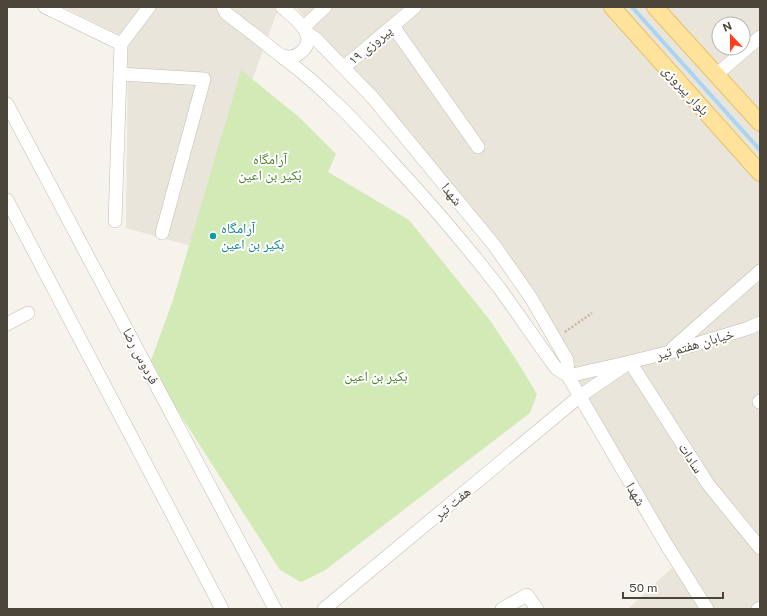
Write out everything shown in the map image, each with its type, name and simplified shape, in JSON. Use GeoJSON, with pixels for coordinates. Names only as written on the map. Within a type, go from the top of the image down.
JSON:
{"type":"FeatureCollection","features":[{"type":"Feature","properties":{"kind":"main road","name":"بلوار پیروزی"},"geometry":{"type":"LineString","coordinates":[[612,7],[760,173]]}},
{"type":"Feature","properties":{"kind":"main road"},"geometry":{"type":"LineString","coordinates":[[656,8],[760,123]]}},
{"type":"Feature","properties":{"kind":"street"},"geometry":{"type":"LineString","coordinates":[[45,7],[121,44]]}},
{"type":"Feature","properties":{"kind":"street"},"geometry":{"type":"LineString","coordinates":[[115,221],[121,44],[149,7]]}},
{"type":"Feature","properties":{"kind":"street","name":"شهدا"},"geometry":{"type":"LineString","coordinates":[[282,7],[316,39],[373,98],[494,245],[531,298],[567,360],[568,376]]}},
{"type":"Feature","properties":{"kind":"street"},"geometry":{"type":"LineString","coordinates":[[281,56],[287,57],[299,54],[306,44],[305,30],[325,7]]}},
{"type":"Feature","properties":{"kind":"street","name":"پیروزی ۱۹"},"geometry":{"type":"LineString","coordinates":[[344,67],[415,7]]}},
{"type":"Feature","properties":{"kind":"street","name":"شهدا"},"geometry":{"type":"LineString","coordinates":[[222,9],[292,64],[350,117],[427,200],[462,241],[500,290],[556,368],[568,376],[666,544],[707,609]]}},
{"type":"Feature","properties":{"kind":"street"},"geometry":{"type":"LineString","coordinates":[[393,26],[478,148]]}},
{"type":"Feature","properties":{"kind":"street"},"geometry":{"type":"LineString","coordinates":[[716,75],[760,37]]}},
{"type":"Feature","properties":{"kind":"street"},"geometry":{"type":"LineString","coordinates":[[120,74],[204,80],[162,233]]}},
{"type":"Feature","properties":{"kind":"street","name":"فردوس رضا"},"geometry":{"type":"LineString","coordinates":[[7,104],[275,609]]}},
{"type":"Feature","properties":{"kind":"street"},"geometry":{"type":"LineString","coordinates":[[7,200],[222,609]]}},
{"type":"Feature","properties":{"kind":"street"},"geometry":{"type":"LineString","coordinates":[[670,352],[760,271]]}},
{"type":"Feature","properties":{"kind":"street"},"geometry":{"type":"LineString","coordinates":[[7,324],[28,312]]}},
{"type":"Feature","properties":{"kind":"street","name":"خیابان هفتم تیر"},"geometry":{"type":"LineString","coordinates":[[568,376],[670,352],[749,328],[760,323]]}},
{"type":"Feature","properties":{"kind":"street","name":"هفت تیر"},"geometry":{"type":"LineString","coordinates":[[324,609],[580,396],[630,362]]}},
{"type":"Feature","properties":{"kind":"street","name":"سادات"},"geometry":{"type":"LineString","coordinates":[[630,362],[708,484],[760,548]]}},
{"type":"Feature","properties":{"kind":"street"},"geometry":{"type":"LineString","coordinates":[[502,609],[527,594],[537,609]]}},
{"type":"Feature","properties":{"kind":"path"},"geometry":{"type":"LineString","coordinates":[[555,340],[592,313]]}},
{"type":"Feature","properties":{"kind":"shaded area"},"geometry":{"type":"Polygon","coordinates":[[[63,7],[279,7],[191,246],[126,228],[128,39],[63,7]]]}},
{"type":"Feature","properties":{"kind":"shaded area"},"geometry":{"type":"Polygon","coordinates":[[[296,7],[760,7],[760,609],[628,609],[680,560],[498,256],[296,7]]]}},
{"type":"Feature","properties":{"kind":"green space","name":"بکیر بن اعین"},"geometry":{"type":"Polygon","coordinates":[[[241,70],[299,117],[336,154],[328,172],[409,220],[489,319],[537,394],[530,413],[324,571],[301,582],[280,570],[149,366],[173,300],[241,70]]]}},
{"type":"Feature","properties":{"kind":"waterway"},"geometry":{"type":"LineString","coordinates":[[632,7],[760,150]]}},
{"type":"Feature","properties":{"kind":"place","name":"آرامگاه بکیر بن اعین"},"geometry":{"type":"Point","coordinates":[213,236]}},
{"type":"Feature","properties":{"kind":"park label","name":"آرامگاه بُکیر بن اعین"},"geometry":{"type":"Point","coordinates":[270,168]}}]}
